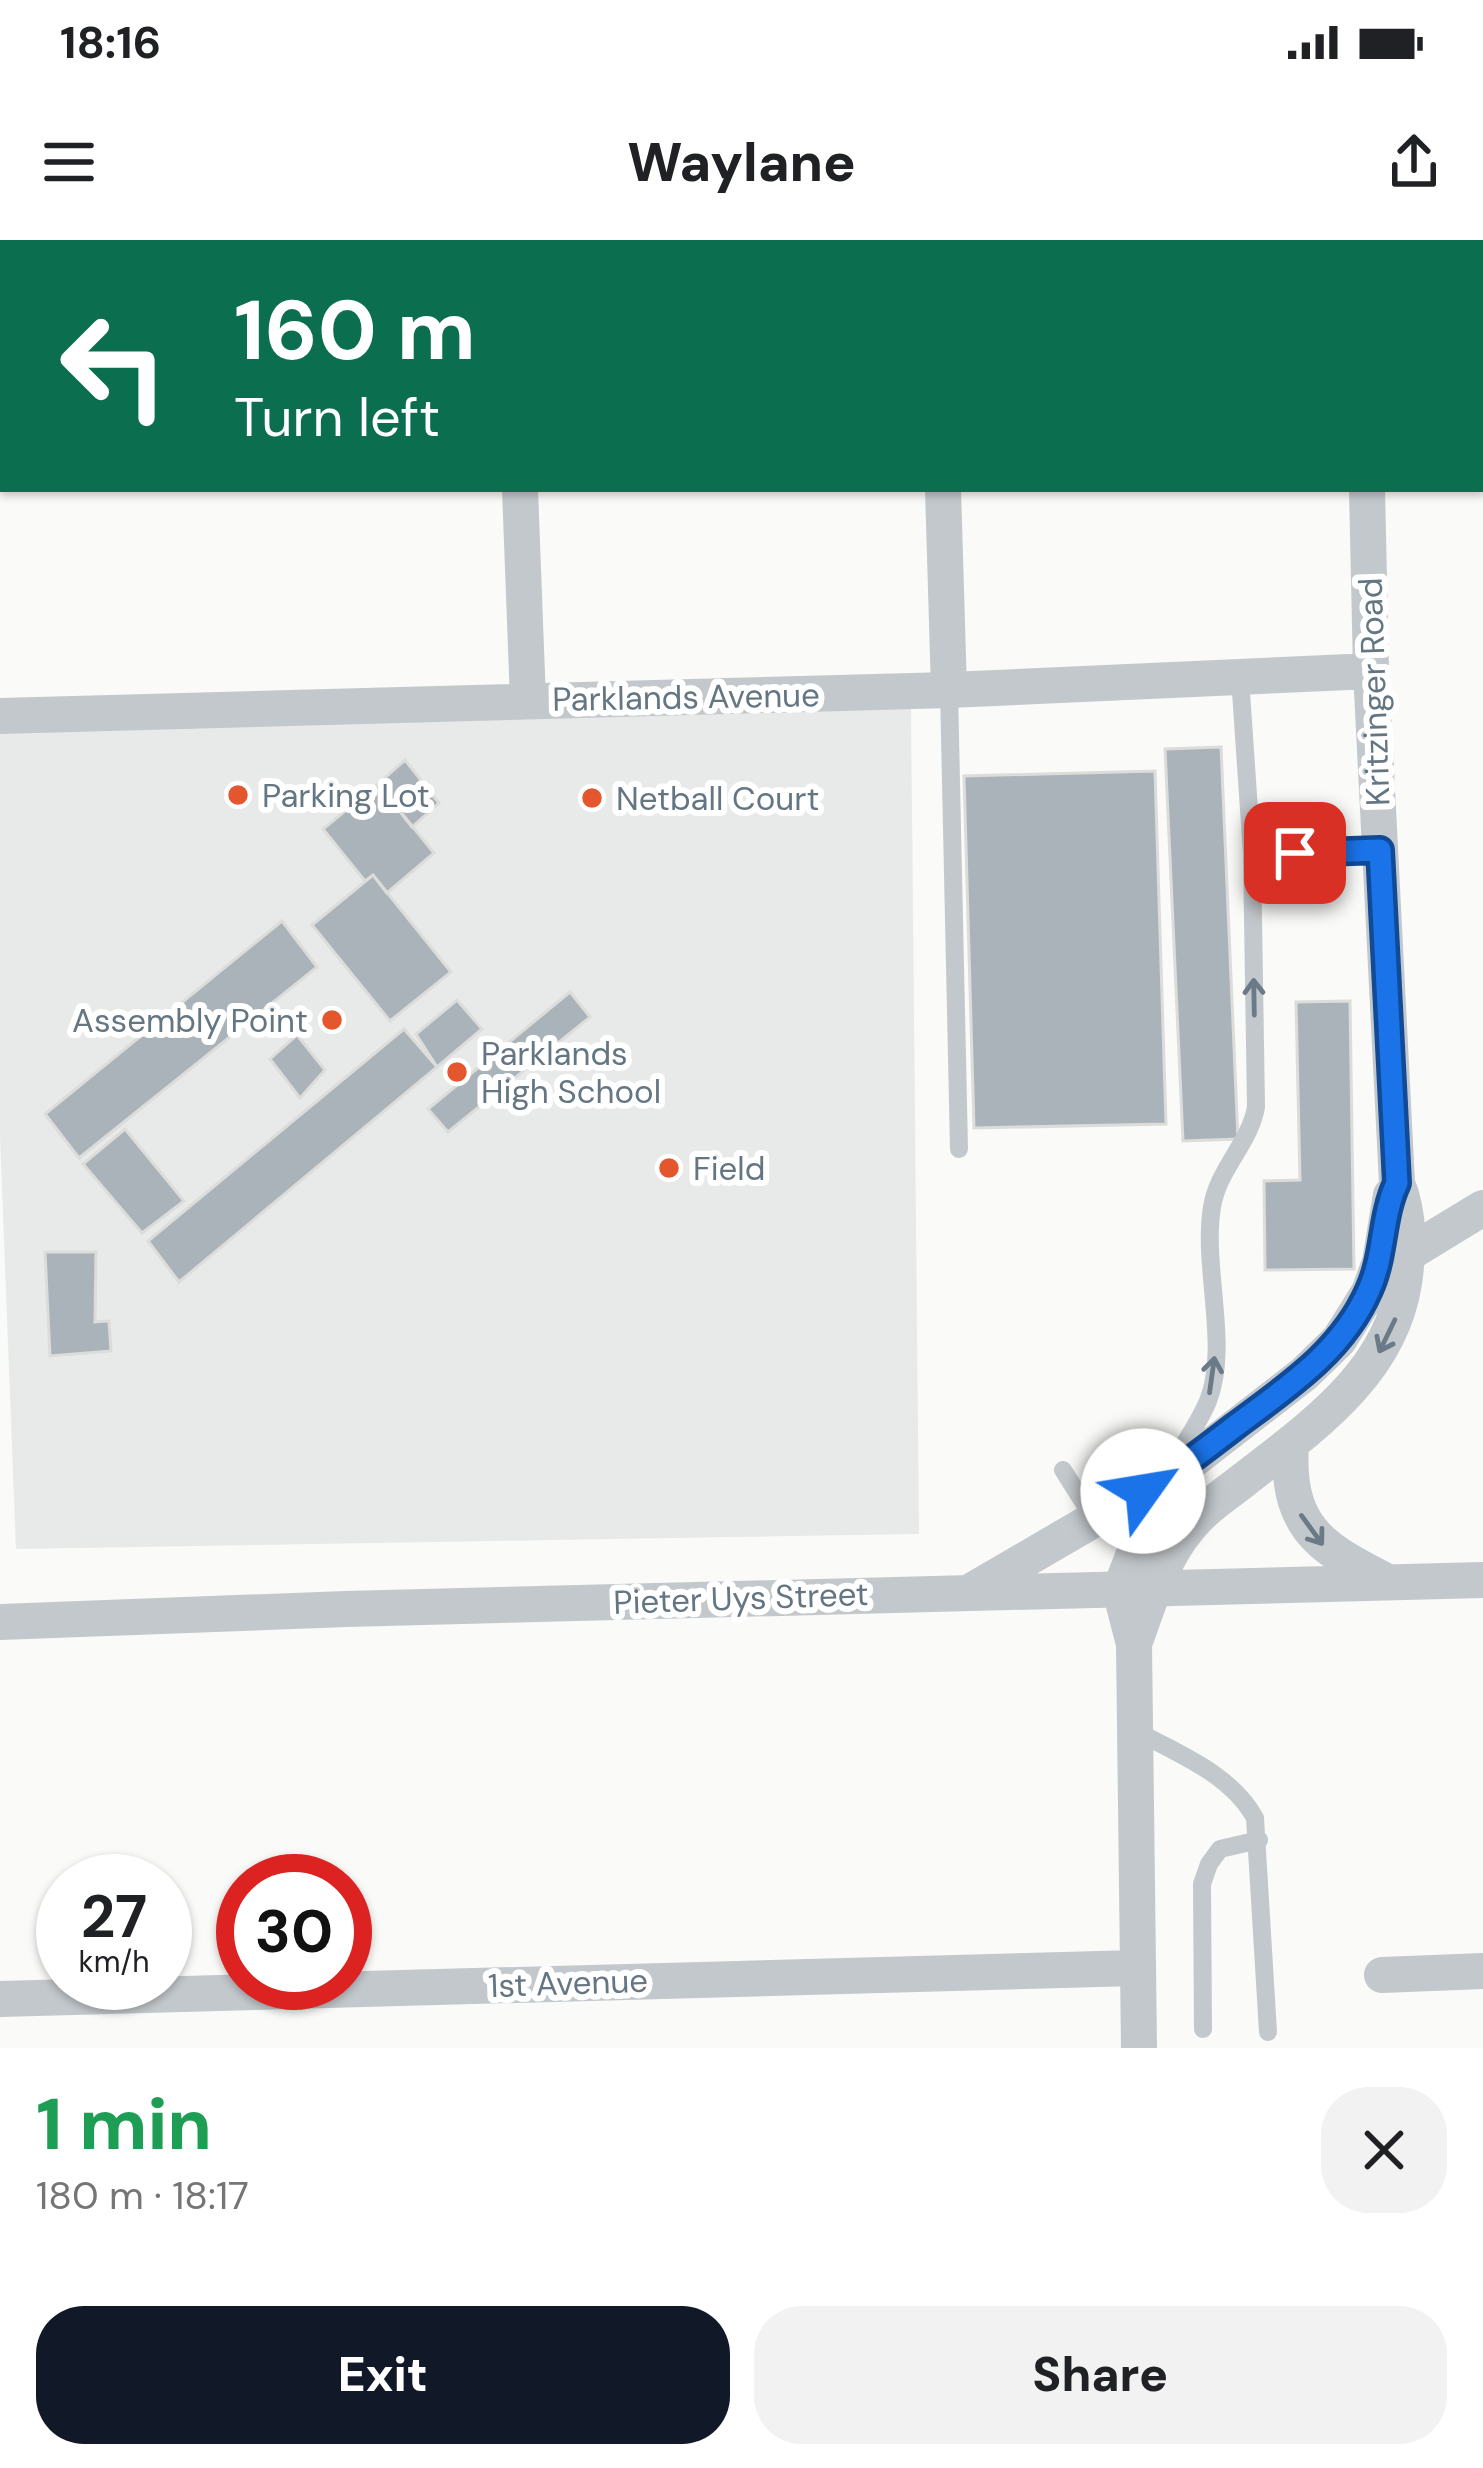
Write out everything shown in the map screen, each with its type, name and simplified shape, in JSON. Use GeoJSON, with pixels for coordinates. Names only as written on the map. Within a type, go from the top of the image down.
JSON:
{"type":"FeatureCollection","features":[{"type":"Feature","properties":{"kind":"street"},"geometry":{"type":"LineString","coordinates":[[520,492],[528,701]]}},
{"type":"Feature","properties":{"kind":"street"},"geometry":{"type":"LineString","coordinates":[[943,492],[949,691]]}},
{"type":"Feature","properties":{"kind":"street","name":"Kritzinger Road"},"geometry":{"type":"LineString","coordinates":[[1136,1578],[1170,1553],[1192,1523],[1338,1402],[1388,1341],[1400,1306],[1409,1253],[1405,1202],[1397,1183],[1371,671],[1367,492]]}},
{"type":"Feature","properties":{"kind":"street","name":"Parklands Avenue"},"geometry":{"type":"LineString","coordinates":[[0,716],[949,691],[1371,671]]}},
{"type":"Feature","properties":{"kind":"street","name":"Kritzinger Road"},"geometry":{"type":"LineString","coordinates":[[1136,1578],[1143,1530],[1175,1472],[1304,1374],[1339,1340],[1369,1292],[1380,1262],[1389,1199],[1397,1183]]}},
{"type":"Feature","properties":{"kind":"street"},"geometry":{"type":"LineString","coordinates":[[1409,1253],[1483,1208]]}},
{"type":"Feature","properties":{"kind":"street"},"geometry":{"type":"LineString","coordinates":[[1291,1443],[1291,1488],[1303,1521],[1326,1549],[1387,1582]]}},
{"type":"Feature","properties":{"kind":"street"},"geometry":{"type":"LineString","coordinates":[[970,1592],[1175,1472]]}},
{"type":"Feature","properties":{"kind":"street"},"geometry":{"type":"LineString","coordinates":[[1094,1519],[1136,1578],[1139,2048]]}},
{"type":"Feature","properties":{"kind":"street","name":"Pieter Uys Street"},"geometry":{"type":"LineString","coordinates":[[0,1622],[970,1592],[1136,1578],[1483,1580]]}},
{"type":"Feature","properties":{"kind":"street","name":"1st Avenue"},"geometry":{"type":"LineString","coordinates":[[0,1999],[1136,1968]]}},
{"type":"Feature","properties":{"kind":"street"},"geometry":{"type":"LineString","coordinates":[[1382,1975],[1483,1971]]}},
{"type":"Feature","properties":{"kind":"lane"},"geometry":{"type":"LineString","coordinates":[[1175,1472],[1209,1399],[1215,1361],[1212,1209],[1219,1180],[1253,1128],[1256,1107],[1252,854],[1240,677]]}},
{"type":"Feature","properties":{"kind":"lane"},"geometry":{"type":"LineString","coordinates":[[949,691],[958,1149]]}},
{"type":"Feature","properties":{"kind":"lane"},"geometry":{"type":"LineString","coordinates":[[1252,854],[1380,850]]}},
{"type":"Feature","properties":{"kind":"lane"},"geometry":{"type":"LineString","coordinates":[[1063,1470],[1094,1519]]}},
{"type":"Feature","properties":{"kind":"lane"},"geometry":{"type":"LineString","coordinates":[[1134,1730],[1228,1784],[1255,1819],[1268,2032]]}},
{"type":"Feature","properties":{"kind":"lane"},"geometry":{"type":"LineString","coordinates":[[1203,2030],[1202,1884],[1208,1864],[1220,1849],[1259,1840]]}},
{"type":"Feature","properties":{"kind":"shaded area","name":"Parklands High School"},"geometry":{"type":"Polygon","coordinates":[[[911,707],[919,1534],[16,1549],[0,1137],[0,730],[911,707]]]}},
{"type":"Feature","properties":{"kind":"building"},"geometry":{"type":"Polygon","coordinates":[[[1221,747],[1238,1139],[1183,1141],[1165,749],[1221,747]]]}},
{"type":"Feature","properties":{"kind":"building"},"geometry":{"type":"Polygon","coordinates":[[[405,760],[439,803],[412,827],[378,784],[405,760]]]}},
{"type":"Feature","properties":{"kind":"building"},"geometry":{"type":"Polygon","coordinates":[[[1155,771],[1166,1124],[974,1128],[964,776],[1155,771]]]}},
{"type":"Feature","properties":{"kind":"building"},"geometry":{"type":"Polygon","coordinates":[[[378,784],[434,853],[387,893],[373,875],[365,881],[323,829],[378,784]]]}},
{"type":"Feature","properties":{"kind":"building"},"geometry":{"type":"Polygon","coordinates":[[[373,875],[451,972],[390,1021],[312,925],[373,875]]]}},
{"type":"Feature","properties":{"kind":"building"},"geometry":{"type":"Polygon","coordinates":[[[282,921],[317,967],[79,1158],[45,1114],[282,921]]]}},
{"type":"Feature","properties":{"kind":"building"},"geometry":{"type":"Polygon","coordinates":[[[570,992],[590,1017],[448,1132],[428,1109],[570,992]]]}},
{"type":"Feature","properties":{"kind":"building"},"geometry":{"type":"Polygon","coordinates":[[[457,1000],[482,1029],[437,1067],[416,1034],[457,1000]]]}},
{"type":"Feature","properties":{"kind":"building"},"geometry":{"type":"Polygon","coordinates":[[[1350,1001],[1354,1269],[1265,1270],[1264,1181],[1300,1180],[1296,1002],[1350,1001]]]}},
{"type":"Feature","properties":{"kind":"building"},"geometry":{"type":"Polygon","coordinates":[[[404,1029],[437,1067],[179,1282],[148,1241],[404,1029]]]}},
{"type":"Feature","properties":{"kind":"building"},"geometry":{"type":"Polygon","coordinates":[[[297,1035],[325,1070],[300,1098],[270,1059],[297,1035]]]}},
{"type":"Feature","properties":{"kind":"building"},"geometry":{"type":"Polygon","coordinates":[[[125,1129],[184,1201],[142,1233],[83,1164],[125,1129]]]}},
{"type":"Feature","properties":{"kind":"building"},"geometry":{"type":"Polygon","coordinates":[[[45,1252],[96,1252],[95,1322],[109,1321],[111,1351],[50,1356],[45,1252]]]}},
{"type":"Feature","properties":{"kind":"place","name":"Parking Lot"},"geometry":{"type":"Point","coordinates":[238,795]}},
{"type":"Feature","properties":{"kind":"place","name":"Netball Court"},"geometry":{"type":"Point","coordinates":[592,798]}},
{"type":"Feature","properties":{"kind":"place","name":"Assembly Point"},"geometry":{"type":"Point","coordinates":[332,1020]}},
{"type":"Feature","properties":{"kind":"place","name":"Parklands High School"},"geometry":{"type":"Point","coordinates":[457,1072]}},
{"type":"Feature","properties":{"kind":"place","name":"Field"},"geometry":{"type":"Point","coordinates":[669,1168]}},
{"type":"Feature","properties":{"kind":"route"},"geometry":{"type":"LineString","coordinates":[[1143,1491],[1188,1464],[1321,1358],[1353,1320],[1380,1262],[1389,1199],[1397,1183],[1380,850],[1295,853]]}}]}
